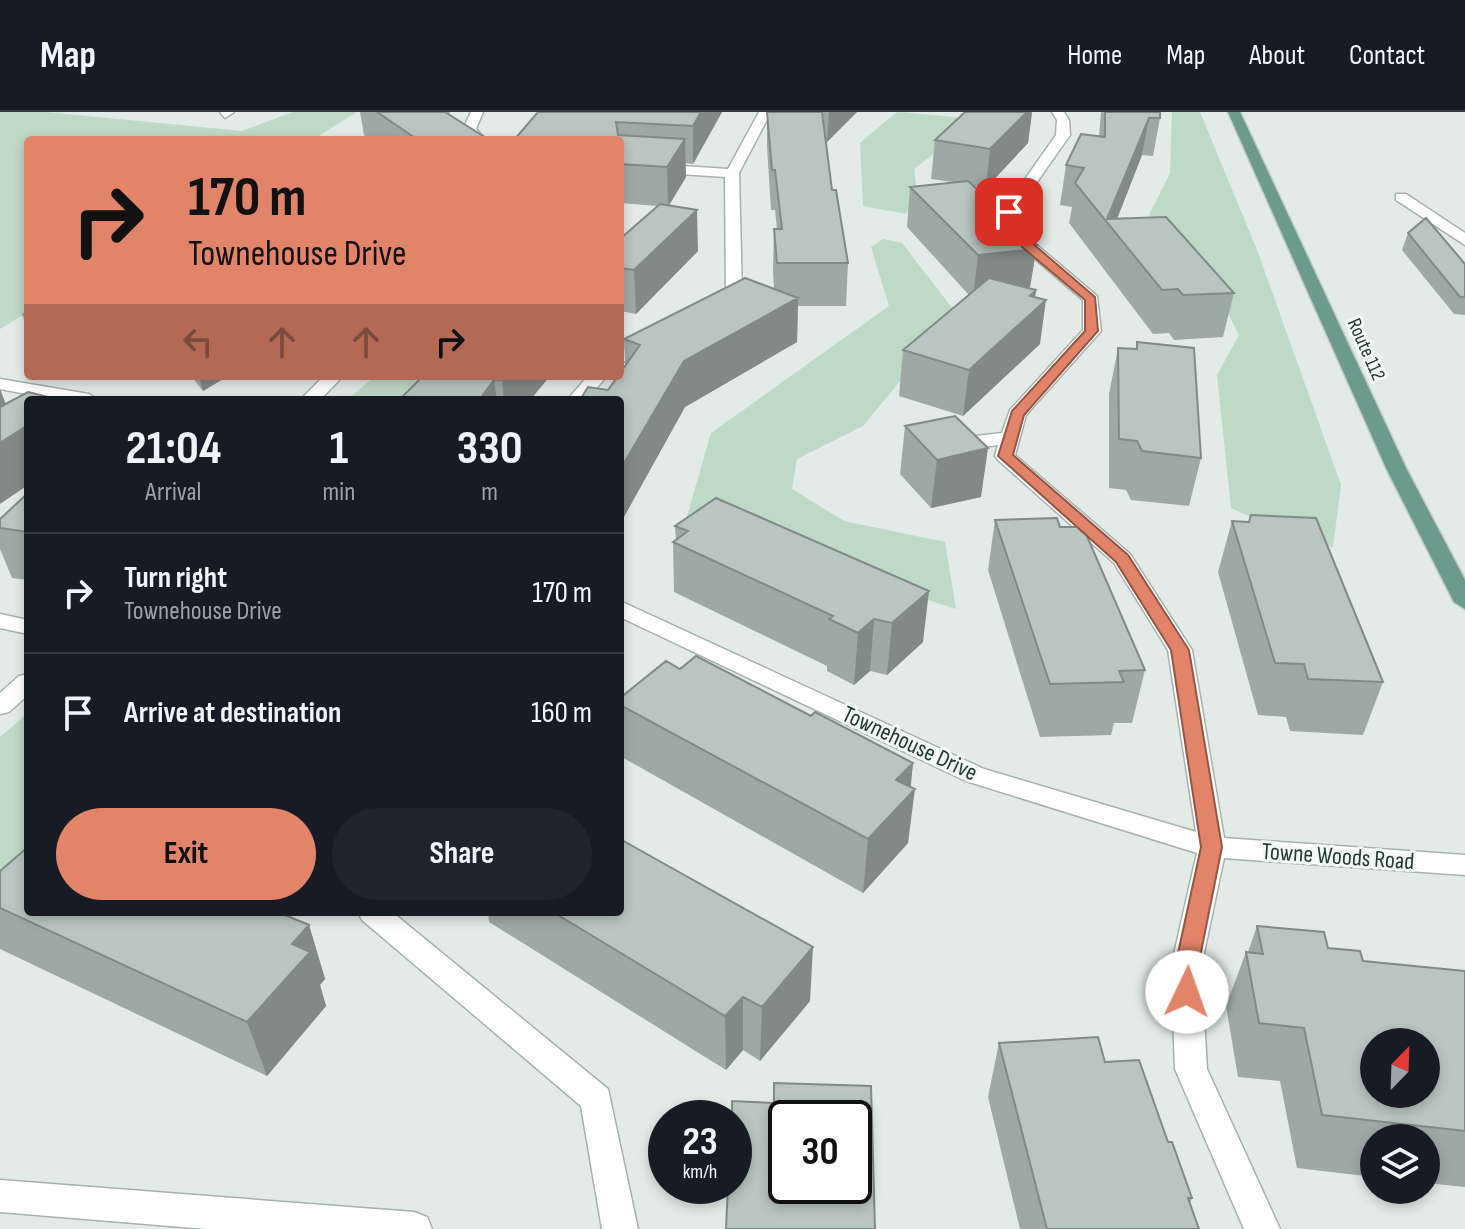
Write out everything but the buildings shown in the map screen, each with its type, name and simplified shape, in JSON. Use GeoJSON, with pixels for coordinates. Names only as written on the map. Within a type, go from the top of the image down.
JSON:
{"type":"FeatureCollection","features":[{"type":"Feature","properties":{"kind":"main road","name":"Route 112"},"geometry":{"type":"LineString","coordinates":[[1234,112],[1397,470],[1465,602]]}},
{"type":"Feature","properties":{"kind":"street"},"geometry":{"type":"LineString","coordinates":[[475,136],[469,129],[477,112]]}},
{"type":"Feature","properties":{"kind":"street"},"geometry":{"type":"LineString","coordinates":[[696,314],[734,295],[732,173],[765,112]]}},
{"type":"Feature","properties":{"kind":"street"},"geometry":{"type":"LineString","coordinates":[[1058,112],[1063,120],[1063,135],[1009,212],[1026,244],[1091,299],[1092,331],[1017,414],[1005,456],[1122,559],[1180,650],[1212,847],[1186,967],[1191,1069],[1262,1229]]}},
{"type":"Feature","properties":{"kind":"street"},"geometry":{"type":"LineString","coordinates":[[624,166],[732,173]]}},
{"type":"Feature","properties":{"kind":"street"},"geometry":{"type":"LineString","coordinates":[[1401,197],[1465,240]]}},
{"type":"Feature","properties":{"kind":"street"},"geometry":{"type":"LineString","coordinates":[[624,356],[645,339],[670,327]]}},
{"type":"Feature","properties":{"kind":"street"},"geometry":{"type":"LineString","coordinates":[[313,396],[330,380]]}},
{"type":"Feature","properties":{"kind":"street"},"geometry":{"type":"LineString","coordinates":[[580,396],[594,380]]}},
{"type":"Feature","properties":{"kind":"street"},"geometry":{"type":"LineString","coordinates":[[0,384],[67,396]]}},
{"type":"Feature","properties":{"kind":"street"},"geometry":{"type":"LineString","coordinates":[[936,448],[1011,438]]}},
{"type":"Feature","properties":{"kind":"street","name":"Townehouse Drive"},"geometry":{"type":"LineString","coordinates":[[624,610],[975,775],[1212,847]]}},
{"type":"Feature","properties":{"kind":"street"},"geometry":{"type":"LineString","coordinates":[[0,621],[24,626]]}},
{"type":"Feature","properties":{"kind":"street"},"geometry":{"type":"LineString","coordinates":[[0,706],[24,685]]}},
{"type":"Feature","properties":{"kind":"street","name":"Towne Woods Road"},"geometry":{"type":"LineString","coordinates":[[1212,847],[1465,865]]}},
{"type":"Feature","properties":{"kind":"street"},"geometry":{"type":"LineString","coordinates":[[377,916],[596,1099],[620,1229]]}},
{"type":"Feature","properties":{"kind":"street"},"geometry":{"type":"LineString","coordinates":[[0,1196],[414,1229]]}},
{"type":"Feature","properties":{"kind":"green space"},"geometry":{"type":"Polygon","coordinates":[[[0,112],[46,112],[242,131],[293,112],[357,112],[318,136],[24,136],[24,314],[0,329],[0,112]]]}},
{"type":"Feature","properties":{"kind":"green space"},"geometry":{"type":"Polygon","coordinates":[[[897,112],[956,117],[966,129],[914,169],[918,201],[906,214],[863,206],[860,143],[897,112]]]}},
{"type":"Feature","properties":{"kind":"green space"},"geometry":{"type":"Polygon","coordinates":[[[1172,112],[1200,112],[1257,250],[1341,485],[1333,547],[1297,539],[1231,508],[1217,375],[1239,335],[1202,262],[1147,236],[1150,213],[1170,173],[1172,112]]]}},
{"type":"Feature","properties":{"kind":"green space"},"geometry":{"type":"Polygon","coordinates":[[[883,239],[902,243],[956,313],[863,426],[797,459],[792,489],[844,521],[945,542],[956,609],[685,523],[711,433],[889,306],[871,247],[883,239]]]}},
{"type":"Feature","properties":{"kind":"green space"},"geometry":{"type":"Polygon","coordinates":[[[370,380],[450,380],[432,396],[352,396],[370,380]]]}},
{"type":"Feature","properties":{"kind":"green space"},"geometry":{"type":"Polygon","coordinates":[[[24,716],[24,893],[0,917],[0,737],[24,716]]]}},
{"type":"Feature","properties":{"kind":"route"},"geometry":{"type":"LineString","coordinates":[[1009,212],[1026,244],[1091,299],[1092,331],[1017,414],[1005,456],[1122,559],[1180,650],[1212,847],[1186,967],[1187,992]]}}]}
